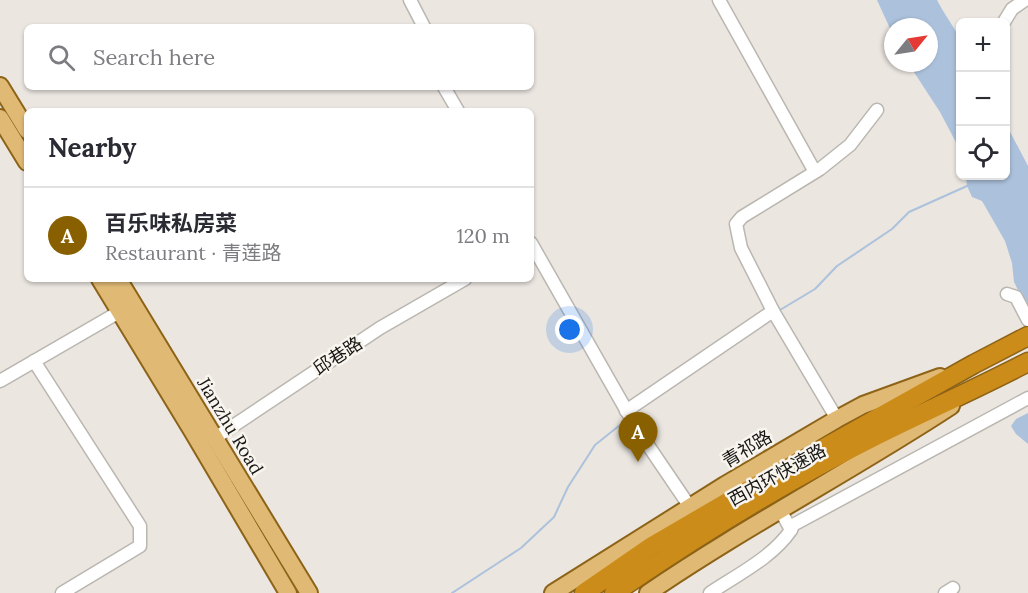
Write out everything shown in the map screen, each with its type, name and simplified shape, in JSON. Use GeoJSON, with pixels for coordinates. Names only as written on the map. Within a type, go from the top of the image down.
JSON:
{"type":"FeatureCollection","features":[{"type":"Feature","properties":{"kind":"highway","name":"西内环快速路"},"geometry":{"type":"LineString","coordinates":[[584,593],[651,546],[974,364],[1028,336]]}},
{"type":"Feature","properties":{"kind":"highway","name":"西内环快速路"},"geometry":{"type":"LineString","coordinates":[[614,593],[740,512],[875,437],[1028,362]]}},
{"type":"Feature","properties":{"kind":"main road"},"geometry":{"type":"LineString","coordinates":[[0,86],[24,125]]}},
{"type":"Feature","properties":{"kind":"main road"},"geometry":{"type":"LineString","coordinates":[[0,118],[24,157]]}},
{"type":"Feature","properties":{"kind":"main road","name":"Jianzhu Road"},"geometry":{"type":"LineString","coordinates":[[103,282],[126,308],[215,438],[309,593]]}},
{"type":"Feature","properties":{"kind":"main road","name":"Jianzhu Road"},"geometry":{"type":"LineString","coordinates":[[119,282],[126,308],[288,593]]}},
{"type":"Feature","properties":{"kind":"main road","name":"青祁路"},"geometry":{"type":"LineString","coordinates":[[553,593],[837,419],[863,405],[974,364]]}},
{"type":"Feature","properties":{"kind":"main road"},"geometry":{"type":"LineString","coordinates":[[648,593],[750,527],[883,451],[987,383]]}},
{"type":"Feature","properties":{"kind":"street"},"geometry":{"type":"LineString","coordinates":[[410,0],[422,24]]}},
{"type":"Feature","properties":{"kind":"street"},"geometry":{"type":"LineString","coordinates":[[719,0],[815,172]]}},
{"type":"Feature","properties":{"kind":"street"},"geometry":{"type":"LineString","coordinates":[[1006,18],[1012,9],[1025,0]]}},
{"type":"Feature","properties":{"kind":"street"},"geometry":{"type":"LineString","coordinates":[[446,90],[456,108]]}},
{"type":"Feature","properties":{"kind":"street"},"geometry":{"type":"LineString","coordinates":[[837,419],[773,311],[741,248],[736,224],[742,217],[815,172],[850,145],[877,110]]}},
{"type":"Feature","properties":{"kind":"street"},"geometry":{"type":"LineString","coordinates":[[534,248],[626,411],[690,507]]}},
{"type":"Feature","properties":{"kind":"street","name":"邱巷路"},"geometry":{"type":"LineString","coordinates":[[215,438],[380,328],[460,282]]}},
{"type":"Feature","properties":{"kind":"street"},"geometry":{"type":"LineString","coordinates":[[1007,294],[1016,297],[1028,320]]}},
{"type":"Feature","properties":{"kind":"street"},"geometry":{"type":"LineString","coordinates":[[0,381],[126,308]]}},
{"type":"Feature","properties":{"kind":"street"},"geometry":{"type":"LineString","coordinates":[[626,411],[773,311]]}},
{"type":"Feature","properties":{"kind":"street"},"geometry":{"type":"LineString","coordinates":[[34,362],[140,525],[140,546],[63,593]]}},
{"type":"Feature","properties":{"kind":"street"},"geometry":{"type":"LineString","coordinates":[[710,593],[766,555],[785,539],[794,525],[1028,398]]}},
{"type":"Feature","properties":{"kind":"street"},"geometry":{"type":"LineString","coordinates":[[784,517],[791,530]]}},
{"type":"Feature","properties":{"kind":"water"},"geometry":{"type":"Polygon","coordinates":[[[877,0],[937,0],[956,32],[956,142],[940,112],[914,72],[938,72],[938,18],[885,18],[877,0]]]}},
{"type":"Feature","properties":{"kind":"water"},"geometry":{"type":"Polygon","coordinates":[[[1010,132],[1028,166],[1028,310],[1014,282],[1012,263],[1005,241],[982,201],[972,197],[966,180],[1010,180],[1010,132]]]}},
{"type":"Feature","properties":{"kind":"water"},"geometry":{"type":"Polygon","coordinates":[[[1028,413],[1028,444],[1016,434],[1011,426],[1016,419],[1028,413]]]}},
{"type":"Feature","properties":{"kind":"waterway"},"geometry":{"type":"LineString","coordinates":[[780,310],[815,289],[837,266],[892,229],[909,212],[967,186]]}},
{"type":"Feature","properties":{"kind":"waterway"},"geometry":{"type":"LineString","coordinates":[[452,593],[521,548],[554,517],[568,487],[595,445],[620,425]]}},
{"type":"Feature","properties":{"kind":"place","name":"百乐味私房菜"},"geometry":{"type":"Point","coordinates":[638,462]}}]}
